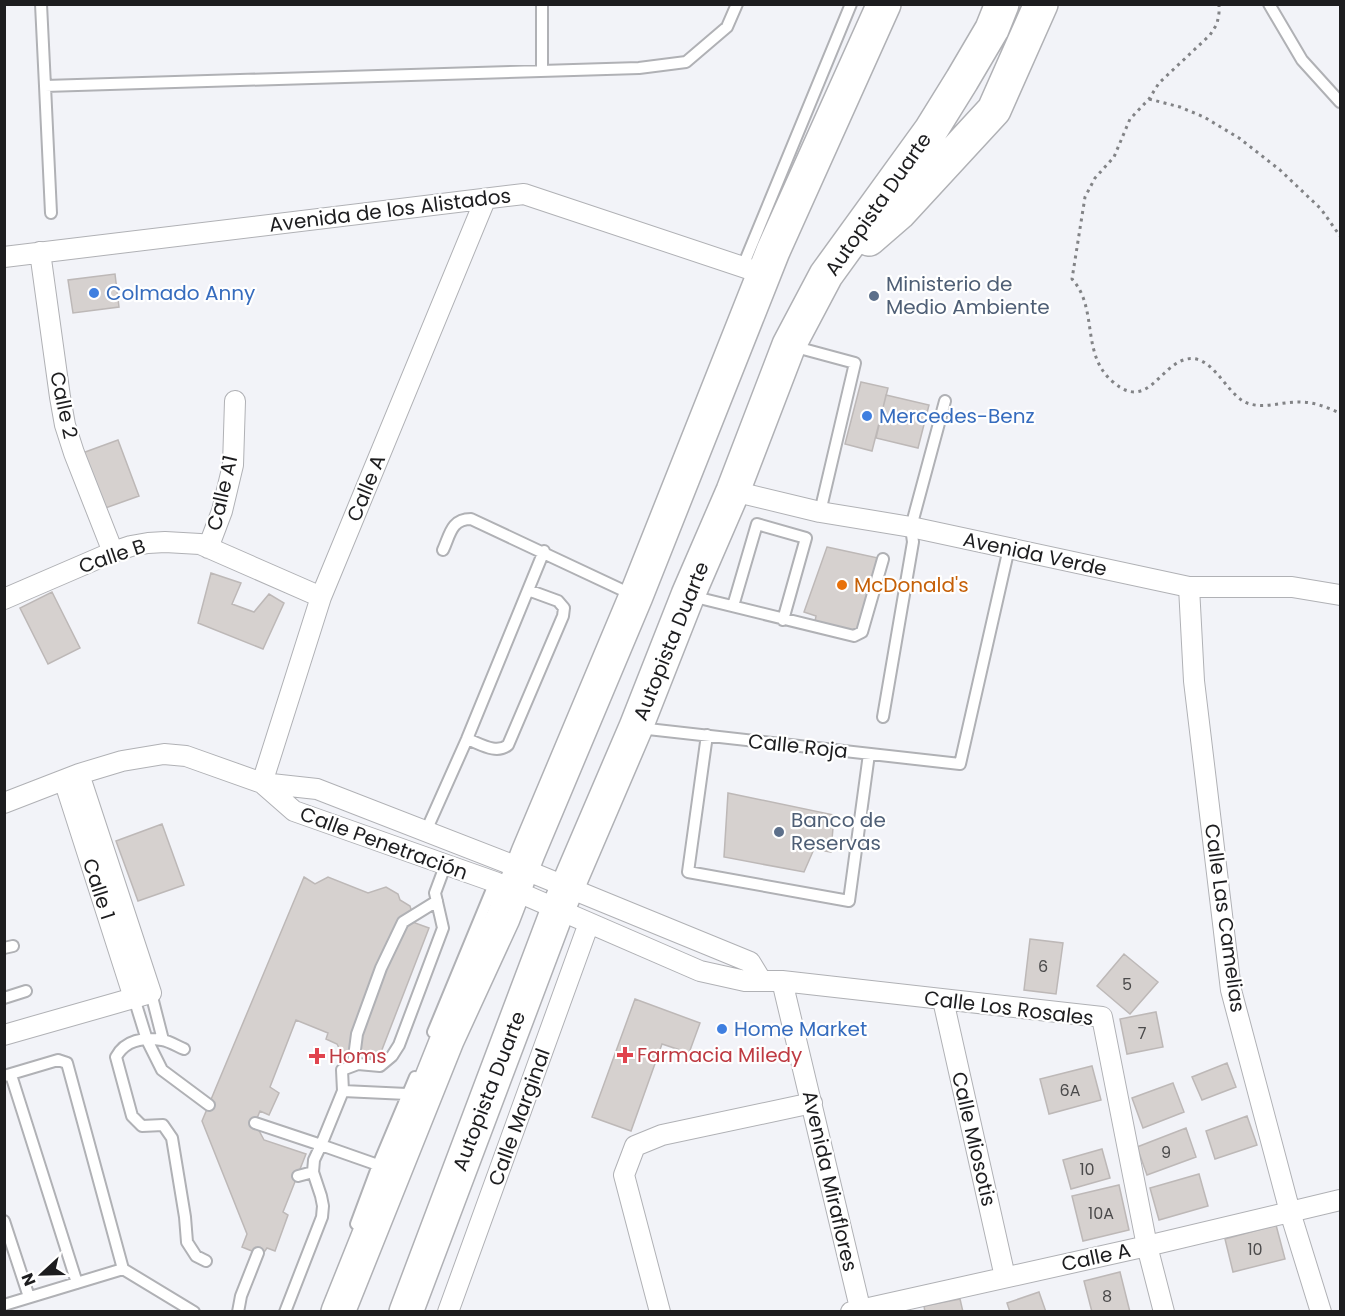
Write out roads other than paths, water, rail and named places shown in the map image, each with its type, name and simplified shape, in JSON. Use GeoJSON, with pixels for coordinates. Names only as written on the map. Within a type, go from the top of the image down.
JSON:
{"type":"FeatureCollection","features":[{"type":"Feature","properties":{"kind":"highway"},"geometry":{"type":"LineString","coordinates":[[338,1311],[447,1040],[503,918],[510,880],[636,596],[753,270],[884,4]]}},
{"type":"Feature","properties":{"kind":"highway"},"geometry":{"type":"LineString","coordinates":[[826,276],[899,213],[994,110],[1041,4]]}},
{"type":"Feature","properties":{"kind":"highway","name":"Autopista Duarte"},"geometry":{"type":"LineString","coordinates":[[406,1311],[563,898],[636,728],[688,596],[733,491],[789,345],[826,276],[931,130],[995,13]]}},
{"type":"Feature","properties":{"kind":"street","name":"Avenida de los Alistados"},"geometry":{"type":"LineString","coordinates":[[4,257],[524,194],[753,270]]}},
{"type":"Feature","properties":{"kind":"street","name":"Calle A"},"geometry":{"type":"LineString","coordinates":[[262,783],[321,597],[485,200]]}},
{"type":"Feature","properties":{"kind":"street","name":"Calle 2"},"geometry":{"type":"LineString","coordinates":[[40,252],[65,425],[113,552]]}},
{"type":"Feature","properties":{"kind":"street","name":"Calle A1"},"geometry":{"type":"LineString","coordinates":[[208,548],[222,511],[233,465],[235,401]]}},
{"type":"Feature","properties":{"kind":"street","name":"Avenida Verde"},"geometry":{"type":"LineString","coordinates":[[733,491],[820,512],[911,526],[1189,587],[1292,587],[1341,595]]}},
{"type":"Feature","properties":{"kind":"street","name":"Calle B"},"geometry":{"type":"LineString","coordinates":[[4,599],[113,552],[130,546],[165,542],[200,544],[321,597]]}},
{"type":"Feature","properties":{"kind":"street","name":"Calle Las Camelias"},"geometry":{"type":"LineString","coordinates":[[1189,587],[1194,681],[1231,990],[1290,1212],[1321,1311]]}},
{"type":"Feature","properties":{"kind":"street","name":"Calle Penetración"},"geometry":{"type":"LineString","coordinates":[[4,803],[71,777],[122,761],[164,754],[186,756],[262,783],[317,789],[426,831],[510,880]]}},
{"type":"Feature","properties":{"kind":"street","name":"Calle 1"},"geometry":{"type":"LineString","coordinates":[[71,777],[143,996]]}},
{"type":"Feature","properties":{"kind":"street","name":"Calle Penetración"},"geometry":{"type":"LineString","coordinates":[[262,783],[294,811],[445,866],[510,880]]}},
{"type":"Feature","properties":{"kind":"street"},"geometry":{"type":"LineString","coordinates":[[510,880],[750,962],[761,980]]}},
{"type":"Feature","properties":{"kind":"street","name":"Calle Los Rosales"},"geometry":{"type":"LineString","coordinates":[[563,898],[589,923],[700,971],[745,981],[782,981],[1102,1017],[1147,1246],[1164,1311]]}},
{"type":"Feature","properties":{"kind":"street","name":"Calle Marginal"},"geometry":{"type":"LineString","coordinates":[[448,1311],[589,923]]}},
{"type":"Feature","properties":{"kind":"street","name":"Avenida Miraflores"},"geometry":{"type":"LineString","coordinates":[[782,981],[812,1103],[858,1311]]}},
{"type":"Feature","properties":{"kind":"street"},"geometry":{"type":"LineString","coordinates":[[4,1035],[143,996]]}},
{"type":"Feature","properties":{"kind":"street","name":"Calle Miosotis"},"geometry":{"type":"LineString","coordinates":[[943,1000],[1005,1277]]}},
{"type":"Feature","properties":{"kind":"street"},"geometry":{"type":"LineString","coordinates":[[660,1311],[624,1175],[635,1146],[662,1135],[812,1103]]}},
{"type":"Feature","properties":{"kind":"street","name":"Calle A"},"geometry":{"type":"LineString","coordinates":[[858,1311],[1341,1200]]}},
{"type":"Feature","properties":{"kind":"lane"},"geometry":{"type":"LineString","coordinates":[[41,4],[51,213]]}},
{"type":"Feature","properties":{"kind":"lane"},"geometry":{"type":"LineString","coordinates":[[542,4],[542,70]]}},
{"type":"Feature","properties":{"kind":"lane"},"geometry":{"type":"LineString","coordinates":[[45,86],[639,68],[686,62],[727,27],[737,4]]}},
{"type":"Feature","properties":{"kind":"lane"},"geometry":{"type":"LineString","coordinates":[[753,270],[851,4]]}},
{"type":"Feature","properties":{"kind":"lane"},"geometry":{"type":"LineString","coordinates":[[1269,4],[1302,60],[1341,102]]}},
{"type":"Feature","properties":{"kind":"lane"},"geometry":{"type":"LineString","coordinates":[[789,345],[855,363],[820,512]]}},
{"type":"Feature","properties":{"kind":"lane"},"geometry":{"type":"LineString","coordinates":[[883,717],[913,542],[911,526],[945,401]]}},
{"type":"Feature","properties":{"kind":"lane"},"geometry":{"type":"LineString","coordinates":[[443,550],[454,525],[461,519],[471,519],[636,596]]}},
{"type":"Feature","properties":{"kind":"lane"},"geometry":{"type":"LineString","coordinates":[[733,606],[757,524],[806,538],[783,620]]}},
{"type":"Feature","properties":{"kind":"lane","name":"Calle Roja"},"geometry":{"type":"LineString","coordinates":[[636,728],[960,764],[1009,548]]}},
{"type":"Feature","properties":{"kind":"lane"},"geometry":{"type":"LineString","coordinates":[[426,831],[467,739],[544,552]]}},
{"type":"Feature","properties":{"kind":"lane"},"geometry":{"type":"LineString","coordinates":[[688,596],[847,635],[859,635],[864,627],[883,559]]}},
{"type":"Feature","properties":{"kind":"lane"},"geometry":{"type":"LineString","coordinates":[[467,739],[496,750],[508,745],[563,616],[564,608],[558,601],[528,590]]}},
{"type":"Feature","properties":{"kind":"lane"},"geometry":{"type":"LineString","coordinates":[[707,735],[688,872],[849,901],[869,754]]}},
{"type":"Feature","properties":{"kind":"lane"},"geometry":{"type":"LineString","coordinates":[[285,1311],[322,1217],[323,1206],[313,1172],[314,1160],[343,1091],[342,1070],[353,1065],[380,1066],[392,1056],[399,1045],[443,928],[435,893],[445,866]]}},
{"type":"Feature","properties":{"kind":"lane"},"geometry":{"type":"LineString","coordinates":[[430,1040],[510,880]]}},
{"type":"Feature","properties":{"kind":"lane"},"geometry":{"type":"LineString","coordinates":[[353,1065],[357,1034],[381,968],[403,922],[437,901]]}},
{"type":"Feature","properties":{"kind":"lane"},"geometry":{"type":"LineString","coordinates":[[4,998],[26,991]]}},
{"type":"Feature","properties":{"kind":"lane"},"geometry":{"type":"LineString","coordinates":[[143,996],[164,1040]]}},
{"type":"Feature","properties":{"kind":"lane"},"geometry":{"type":"LineString","coordinates":[[143,996],[147,1040],[162,1070],[209,1105]]}},
{"type":"Feature","properties":{"kind":"lane"},"geometry":{"type":"LineString","coordinates":[[184,1049],[164,1040],[147,1040],[130,1042],[121,1047],[116,1057],[132,1116],[142,1126],[163,1125],[172,1138],[187,1242],[196,1256],[206,1262]]}},
{"type":"Feature","properties":{"kind":"lane"},"geometry":{"type":"LineString","coordinates":[[76,1283],[8,1076],[58,1060],[67,1063],[123,1269],[194,1311]]}},
{"type":"Feature","properties":{"kind":"lane"},"geometry":{"type":"LineString","coordinates":[[351,1238],[378,1165],[421,1062]]}},
{"type":"Feature","properties":{"kind":"lane"},"geometry":{"type":"LineString","coordinates":[[343,1091],[407,1094]]}},
{"type":"Feature","properties":{"kind":"lane"},"geometry":{"type":"LineString","coordinates":[[255,1123],[378,1165]]}},
{"type":"Feature","properties":{"kind":"lane"},"geometry":{"type":"LineString","coordinates":[[298,1176],[313,1172]]}},
{"type":"Feature","properties":{"kind":"lane"},"geometry":{"type":"LineString","coordinates":[[4,1221],[29,1297]]}},
{"type":"Feature","properties":{"kind":"lane"},"geometry":{"type":"LineString","coordinates":[[238,1311],[241,1296],[258,1253]]}},
{"type":"Feature","properties":{"kind":"lane"},"geometry":{"type":"LineString","coordinates":[[4,1305],[123,1269]]}},
{"type":"Feature","properties":{"kind":"place","name":"Colmado Anny"},"geometry":{"type":"Point","coordinates":[94,293]}},
{"type":"Feature","properties":{"kind":"place","name":"Ministerio de Medio Ambiente"},"geometry":{"type":"Point","coordinates":[874,296]}},
{"type":"Feature","properties":{"kind":"place","name":"Mercedes-Benz"},"geometry":{"type":"Point","coordinates":[867,416]}},
{"type":"Feature","properties":{"kind":"place","name":"McDonald's"},"geometry":{"type":"Point","coordinates":[842,585]}},
{"type":"Feature","properties":{"kind":"place","name":"Banco de Reservas"},"geometry":{"type":"Point","coordinates":[779,832]}},
{"type":"Feature","properties":{"kind":"place","name":"Home Market"},"geometry":{"type":"Point","coordinates":[722,1029]}},
{"type":"Feature","properties":{"kind":"place","name":"Farmacia Miledy"},"geometry":{"type":"Point","coordinates":[625,1055]}},
{"type":"Feature","properties":{"kind":"place","name":"Homs"},"geometry":{"type":"Point","coordinates":[317,1056]}}]}
